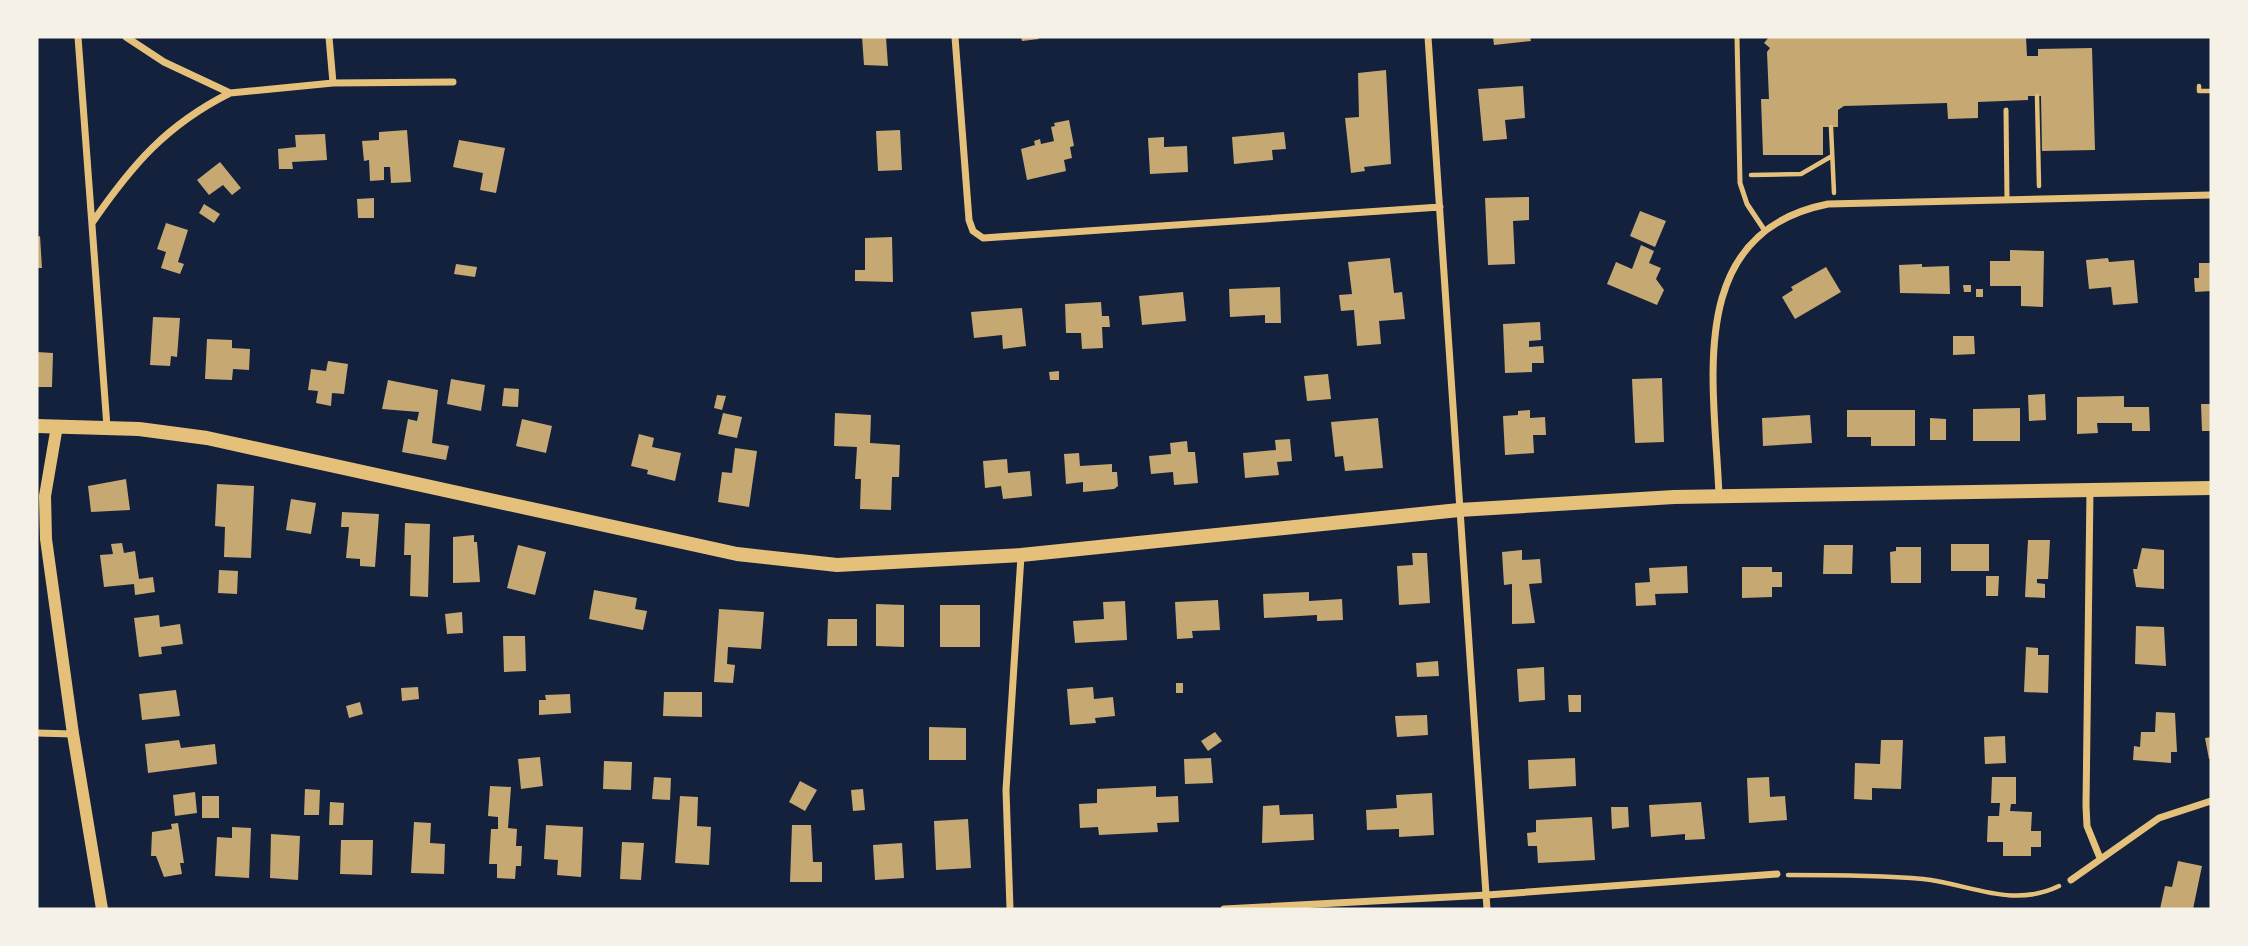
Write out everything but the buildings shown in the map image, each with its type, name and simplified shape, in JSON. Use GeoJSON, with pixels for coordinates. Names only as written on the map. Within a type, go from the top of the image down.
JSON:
{"type":"FeatureCollection","features":[{"type":"Feature","properties":{"kind":"main road"},"geometry":{"type":"LineString","coordinates":[[37,426],[107,427],[207,438],[769,559],[873,565],[1021,555],[1459,510],[1719,496],[2211,488]]}},
{"type":"Feature","properties":{"kind":"street"},"geometry":{"type":"LineString","coordinates":[[78,37],[107,427]]}},
{"type":"Feature","properties":{"kind":"street"},"geometry":{"type":"LineString","coordinates":[[126,37],[164,62],[230,93]]}},
{"type":"Feature","properties":{"kind":"street"},"geometry":{"type":"LineString","coordinates":[[330,37],[333,83]]}},
{"type":"Feature","properties":{"kind":"street"},"geometry":{"type":"LineString","coordinates":[[955,37],[969,220],[973,231],[982,238],[1440,208]]}},
{"type":"Feature","properties":{"kind":"street"},"geometry":{"type":"LineString","coordinates":[[1428,37],[1487,909]]}},
{"type":"Feature","properties":{"kind":"street"},"geometry":{"type":"LineString","coordinates":[[92,223],[133,166],[156,142],[182,120],[230,93],[333,83],[453,82]]}},
{"type":"Feature","properties":{"kind":"street"},"geometry":{"type":"LineString","coordinates":[[1719,496],[1714,323],[1721,295],[1731,270],[1765,232],[1793,214],[1828,204],[2211,195]]}},
{"type":"Feature","properties":{"kind":"street"},"geometry":{"type":"LineString","coordinates":[[46,539],[45,496],[57,426]]}},
{"type":"Feature","properties":{"kind":"street"},"geometry":{"type":"LineString","coordinates":[[2090,490],[2085,806],[2087,826],[2100,858]]}},
{"type":"Feature","properties":{"kind":"street"},"geometry":{"type":"LineString","coordinates":[[37,501],[46,539],[73,734],[102,909]]}},
{"type":"Feature","properties":{"kind":"street"},"geometry":{"type":"LineString","coordinates":[[1010,909],[1006,790],[1021,555]]}},
{"type":"Feature","properties":{"kind":"street"},"geometry":{"type":"LineString","coordinates":[[37,733],[73,734]]}},
{"type":"Feature","properties":{"kind":"street"},"geometry":{"type":"LineString","coordinates":[[2071,880],[2159,818],[2211,801]]}},
{"type":"Feature","properties":{"kind":"street"},"geometry":{"type":"LineString","coordinates":[[1224,909],[1487,895],[1777,874]]}},
{"type":"Feature","properties":{"kind":"lane"},"geometry":{"type":"LineString","coordinates":[[1737,37],[1740,175],[1747,204],[1765,232]]}},
{"type":"Feature","properties":{"kind":"lane"},"geometry":{"type":"LineString","coordinates":[[2006,110],[2007,200]]}},
{"type":"Feature","properties":{"kind":"path"},"geometry":{"type":"LineString","coordinates":[[2199,86],[2199,91],[2211,90]]}},
{"type":"Feature","properties":{"kind":"path"},"geometry":{"type":"LineString","coordinates":[[2037,96],[2039,169]]}},
{"type":"Feature","properties":{"kind":"path"},"geometry":{"type":"LineString","coordinates":[[1832,127],[1834,177]]}},
{"type":"Feature","properties":{"kind":"path"},"geometry":{"type":"LineString","coordinates":[[1740,175],[1801,174],[1832,156]]}},
{"type":"Feature","properties":{"kind":"path"},"geometry":{"type":"LineString","coordinates":[[1777,874],[1923,879],[1954,883],[2008,897],[2032,896],[2071,880]]}}]}
